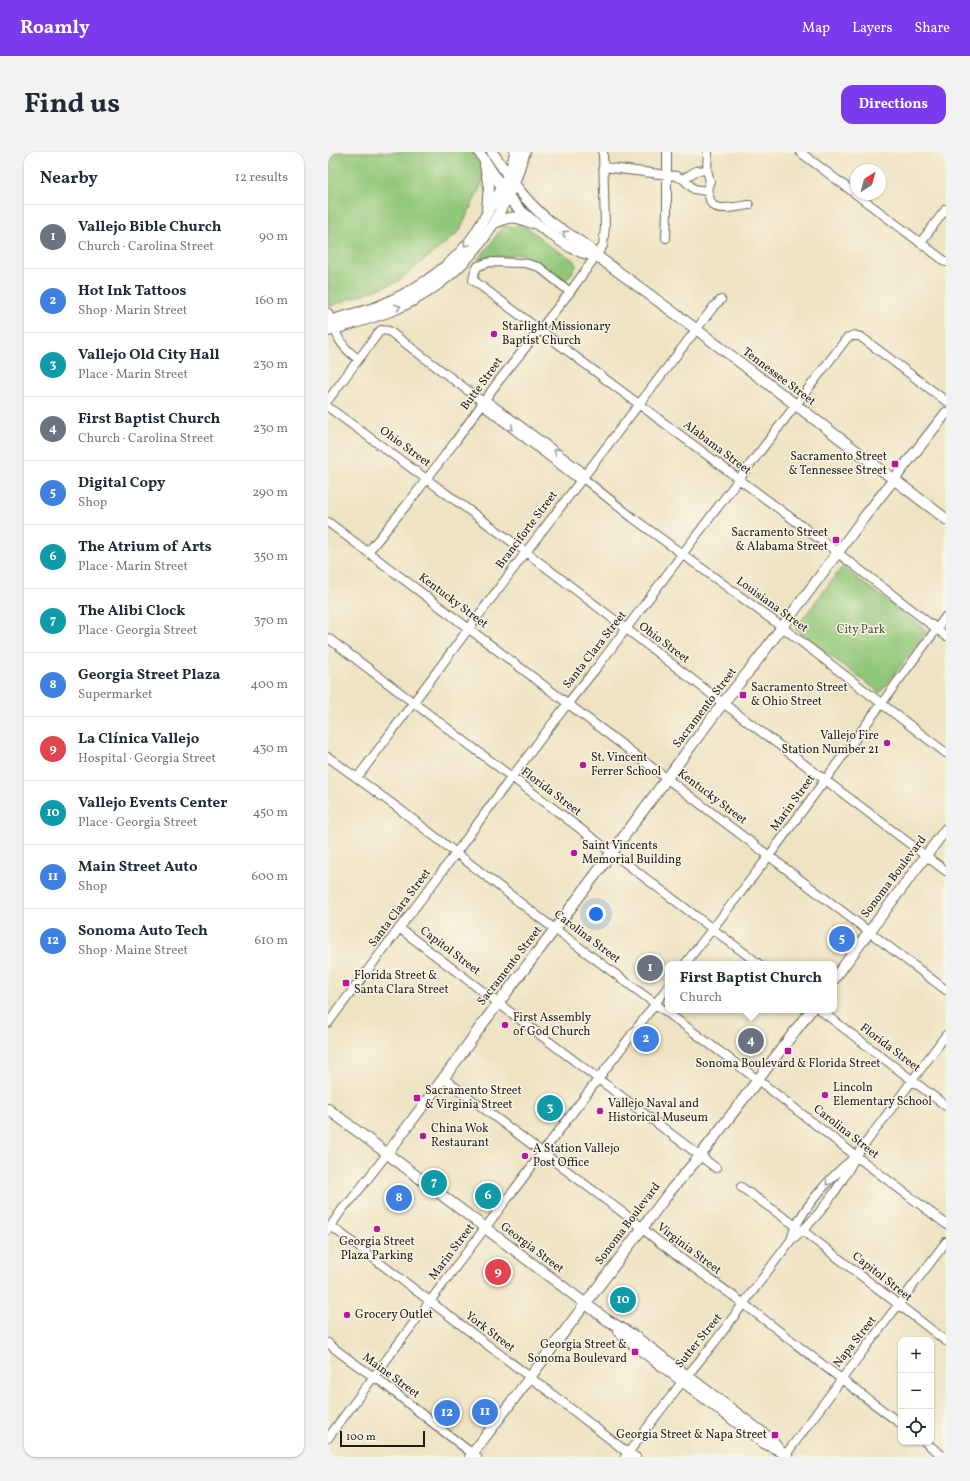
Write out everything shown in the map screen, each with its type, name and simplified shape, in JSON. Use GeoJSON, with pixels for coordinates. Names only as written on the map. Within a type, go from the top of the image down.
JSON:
{"type":"FeatureCollection","features":[{"type":"Feature","properties":{"kind":"main road","name":"Tennessee Street"},"geometry":{"type":"LineString","coordinates":[[492,152],[524,198],[561,230],[591,250],[946,519]]}},
{"type":"Feature","properties":{"kind":"main road"},"geometry":{"type":"LineString","coordinates":[[511,179],[515,152]]}},
{"type":"Feature","properties":{"kind":"main road"},"geometry":{"type":"LineString","coordinates":[[330,323],[396,308],[427,292],[464,261],[481,242],[493,224],[505,191],[525,152]]}},
{"type":"Feature","properties":{"kind":"main road","name":"Tennessee Street"},"geometry":{"type":"LineString","coordinates":[[480,154],[516,206],[536,224],[560,241],[586,254],[597,256]]}},
{"type":"Feature","properties":{"kind":"main road"},"geometry":{"type":"LineString","coordinates":[[480,154],[488,175],[489,187],[487,208],[482,221]]}},
{"type":"Feature","properties":{"kind":"main road"},"geometry":{"type":"LineString","coordinates":[[330,323],[383,305],[432,277],[464,248],[505,191]]}},
{"type":"Feature","properties":{"kind":"main road"},"geometry":{"type":"LineString","coordinates":[[493,224],[508,217],[536,224]]}},
{"type":"Feature","properties":{"kind":"main road","name":"Sacramento Street"},"geometry":{"type":"LineString","coordinates":[[387,1154],[498,1003],[723,703],[922,442],[946,413]]}},
{"type":"Feature","properties":{"kind":"main road","name":"Sonoma Boulevard"},"geometry":{"type":"LineString","coordinates":[[837,975],[946,829]]}},
{"type":"Feature","properties":{"kind":"main road","name":"Sonoma Boulevard"},"geometry":{"type":"LineString","coordinates":[[473,1456],[585,1303],[676,1183],[700,1156],[809,1013]]}},
{"type":"Feature","properties":{"kind":"main road","name":"Georgia Street"},"geometry":{"type":"LineString","coordinates":[[328,1109],[607,1320],[628,1341],[684,1379],[764,1443],[784,1455]]}},
{"type":"Feature","properties":{"kind":"street","name":"Butte Street"},"geometry":{"type":"LineString","coordinates":[[368,552],[398,516],[511,365],[570,292],[604,246],[605,227],[602,167],[603,152]]}},
{"type":"Feature","properties":{"kind":"street"},"geometry":{"type":"LineString","coordinates":[[666,152],[668,212],[666,238]]}},
{"type":"Feature","properties":{"kind":"street"},"geometry":{"type":"LineString","coordinates":[[708,152],[707,170],[710,181],[707,189],[712,204],[716,208],[722,209],[749,205]]}},
{"type":"Feature","properties":{"kind":"street"},"geometry":{"type":"LineString","coordinates":[[800,152],[946,262]]}},
{"type":"Feature","properties":{"kind":"street"},"geometry":{"type":"LineString","coordinates":[[602,167],[676,176],[684,179],[694,189],[706,191],[707,189]]}},
{"type":"Feature","properties":{"kind":"street"},"geometry":{"type":"LineString","coordinates":[[684,179],[696,171],[707,170]]}},
{"type":"Feature","properties":{"kind":"street"},"geometry":{"type":"LineString","coordinates":[[920,243],[946,209]]}},
{"type":"Feature","properties":{"kind":"street","name":"Alabama Street"},"geometry":{"type":"LineString","coordinates":[[570,292],[539,267],[524,263],[484,263],[478,266],[475,270],[473,280],[838,553],[946,636]]}},
{"type":"Feature","properties":{"kind":"street","name":"Branciforte Street"},"geometry":{"type":"LineString","coordinates":[[357,778],[582,478],[715,305],[721,300]]}},
{"type":"Feature","properties":{"kind":"street"},"geometry":{"type":"LineString","coordinates":[[328,400],[358,359],[342,344],[330,323]]}},
{"type":"Feature","properties":{"kind":"street","name":"Louisiana Street"},"geometry":{"type":"LineString","coordinates":[[358,359],[378,332],[381,330],[386,330],[483,402],[488,402],[580,470],[582,478],[683,555],[782,627],[946,753]]}},
{"type":"Feature","properties":{"kind":"street","name":"Santa Clara Street"},"geometry":{"type":"LineString","coordinates":[[328,1023],[568,703],[683,555],[847,338],[854,335],[861,337],[946,401]]}},
{"type":"Feature","properties":{"kind":"street","name":"Ohio Street"},"geometry":{"type":"LineString","coordinates":[[328,407],[427,478],[526,552],[946,871]]}},
{"type":"Feature","properties":{"kind":"street","name":"Kentucky Street"},"geometry":{"type":"LineString","coordinates":[[328,522],[946,990]]}},
{"type":"Feature","properties":{"kind":"street","name":"Marin Street"},"geometry":{"type":"LineString","coordinates":[[687,961],[769,856],[946,616]]}},
{"type":"Feature","properties":{"kind":"street","name":"Florida Street"},"geometry":{"type":"LineString","coordinates":[[328,638],[755,961]]}},
{"type":"Feature","properties":{"kind":"street","name":"Carolina Street"},"geometry":{"type":"LineString","coordinates":[[328,757],[398,808],[456,854],[665,1011]]}},
{"type":"Feature","properties":{"kind":"street","name":"Capitol Street"},"geometry":{"type":"LineString","coordinates":[[399,928],[716,1168]]}},
{"type":"Feature","properties":{"kind":"street","name":"Marin Street"},"geometry":{"type":"LineString","coordinates":[[328,1438],[665,990]]}},
{"type":"Feature","properties":{"kind":"street","name":"Carolina Street"},"geometry":{"type":"LineString","coordinates":[[667,1013],[758,1080],[946,1224]]}},
{"type":"Feature","properties":{"kind":"street","name":"Florida Street"},"geometry":{"type":"LineString","coordinates":[[824,1013],[946,1106]]}},
{"type":"Feature","properties":{"kind":"street","name":"Sutter Street"},"geometry":{"type":"LineString","coordinates":[[791,1240],[803,1232],[831,1196],[846,1175],[856,1156],[946,1035]]}},
{"type":"Feature","properties":{"kind":"street","name":"Virginia Street"},"geometry":{"type":"LineString","coordinates":[[443,1078],[898,1422]]}},
{"type":"Feature","properties":{"kind":"street","name":"Sacramento Street"},"geometry":{"type":"LineString","coordinates":[[329,1228],[343,1208],[352,1200],[387,1154]]}},
{"type":"Feature","properties":{"kind":"street","name":"Sutter Street"},"geometry":{"type":"LineString","coordinates":[[630,1456],[684,1379],[791,1240],[796,1226],[803,1214],[834,1175],[856,1156]]}},
{"type":"Feature","properties":{"kind":"street"},"geometry":{"type":"LineString","coordinates":[[741,1187],[796,1226]]}},
{"type":"Feature","properties":{"kind":"street","name":"York Street"},"geometry":{"type":"LineString","coordinates":[[329,1228],[530,1378],[630,1456]]}},
{"type":"Feature","properties":{"kind":"street","name":"Capitol Street"},"geometry":{"type":"LineString","coordinates":[[803,1232],[946,1341]]}},
{"type":"Feature","properties":{"kind":"street","name":"Napa Street"},"geometry":{"type":"LineString","coordinates":[[784,1455],[946,1242]]}},
{"type":"Feature","properties":{"kind":"street","name":"Maine Street"},"geometry":{"type":"LineString","coordinates":[[328,1343],[358,1367],[374,1377],[473,1456]]}},
{"type":"Feature","properties":{"kind":"street"},"geometry":{"type":"LineString","coordinates":[[928,1445],[943,1455]]}},
{"type":"Feature","properties":{"kind":"green space"},"geometry":{"type":"Polygon","coordinates":[[[328,152],[497,152],[459,232],[397,282],[328,307],[328,152]]]}},
{"type":"Feature","properties":{"kind":"green space"},"geometry":{"type":"Polygon","coordinates":[[[520,223],[548,245],[575,261],[576,267],[563,285],[524,254],[491,257],[480,260],[478,259],[491,244],[503,225],[512,227],[520,223]]]}},
{"type":"Feature","properties":{"kind":"green space","name":"City Park"},"geometry":{"type":"Polygon","coordinates":[[[842,567],[927,631],[880,693],[795,629],[842,567]]]}},
{"type":"Feature","properties":{"kind":"place","name":"Starlight Missionary Baptist Church"},"geometry":{"type":"Point","coordinates":[494,334]}},
{"type":"Feature","properties":{"kind":"place","name":"Sacramento Street & Tennessee Street"},"geometry":{"type":"Point","coordinates":[895,464]}},
{"type":"Feature","properties":{"kind":"place","name":"Sacramento Street & Alabama Street"},"geometry":{"type":"Point","coordinates":[836,540]}},
{"type":"Feature","properties":{"kind":"place","name":"Sacramento Street & Ohio Street"},"geometry":{"type":"Point","coordinates":[743,695]}},
{"type":"Feature","properties":{"kind":"place","name":"Vallejo Fire Station Number 21"},"geometry":{"type":"Point","coordinates":[887,743]}},
{"type":"Feature","properties":{"kind":"place","name":"St. Vincent Ferrer School"},"geometry":{"type":"Point","coordinates":[583,765]}},
{"type":"Feature","properties":{"kind":"place","name":"Saint Vincents Memorial Building"},"geometry":{"type":"Point","coordinates":[574,853]}},
{"type":"Feature","properties":{"kind":"place","name":"Digital Copy"},"geometry":{"type":"Point","coordinates":[842,939]}},
{"type":"Feature","properties":{"kind":"place","name":"Vallejo Bible Church"},"geometry":{"type":"Point","coordinates":[650,968]}},
{"type":"Feature","properties":{"kind":"place","name":"Florida Street & Santa Clara Street"},"geometry":{"type":"Point","coordinates":[346,983]}},
{"type":"Feature","properties":{"kind":"place","name":"First Assembly of God Church"},"geometry":{"type":"Point","coordinates":[505,1025]}},
{"type":"Feature","properties":{"kind":"place","name":"Hot Ink Tattoos"},"geometry":{"type":"Point","coordinates":[646,1039]}},
{"type":"Feature","properties":{"kind":"place","name":"First Baptist Church"},"geometry":{"type":"Point","coordinates":[751,1041]}},
{"type":"Feature","properties":{"kind":"place","name":"Sonoma Boulevard & Florida Street"},"geometry":{"type":"Point","coordinates":[788,1051]}},
{"type":"Feature","properties":{"kind":"place","name":"Lincoln Elementary School"},"geometry":{"type":"Point","coordinates":[825,1095]}},
{"type":"Feature","properties":{"kind":"place","name":"Sacramento Street & Virginia Street"},"geometry":{"type":"Point","coordinates":[417,1098]}},
{"type":"Feature","properties":{"kind":"place","name":"Vallejo Old City Hall"},"geometry":{"type":"Point","coordinates":[550,1108]}},
{"type":"Feature","properties":{"kind":"place","name":"Vallejo Naval and Historical Museum"},"geometry":{"type":"Point","coordinates":[600,1111]}},
{"type":"Feature","properties":{"kind":"place","name":"China Wok Restaurant"},"geometry":{"type":"Point","coordinates":[423,1136]}},
{"type":"Feature","properties":{"kind":"place","name":"A Station Vallejo Post Office"},"geometry":{"type":"Point","coordinates":[525,1156]}},
{"type":"Feature","properties":{"kind":"place","name":"The Alibi Clock"},"geometry":{"type":"Point","coordinates":[434,1183]}},
{"type":"Feature","properties":{"kind":"place","name":"The Atrium of Arts"},"geometry":{"type":"Point","coordinates":[488,1196]}},
{"type":"Feature","properties":{"kind":"place","name":"Georgia Street Plaza"},"geometry":{"type":"Point","coordinates":[399,1198]}},
{"type":"Feature","properties":{"kind":"place","name":"Georgia Street Plaza Parking"},"geometry":{"type":"Point","coordinates":[377,1229]}},
{"type":"Feature","properties":{"kind":"place","name":"La Clínica Vallejo"},"geometry":{"type":"Point","coordinates":[498,1272]}},
{"type":"Feature","properties":{"kind":"place","name":"Vallejo Events Center"},"geometry":{"type":"Point","coordinates":[623,1300]}},
{"type":"Feature","properties":{"kind":"place","name":"Grocery Outlet"},"geometry":{"type":"Point","coordinates":[347,1315]}},
{"type":"Feature","properties":{"kind":"place","name":"Georgia Street & Sonoma Boulevard"},"geometry":{"type":"Point","coordinates":[635,1352]}},
{"type":"Feature","properties":{"kind":"place","name":"Main Street Auto"},"geometry":{"type":"Point","coordinates":[485,1412]}},
{"type":"Feature","properties":{"kind":"place","name":"Sonoma Auto Tech"},"geometry":{"type":"Point","coordinates":[447,1413]}},
{"type":"Feature","properties":{"kind":"place","name":"Georgia Street & Napa Street"},"geometry":{"type":"Point","coordinates":[775,1435]}}]}
